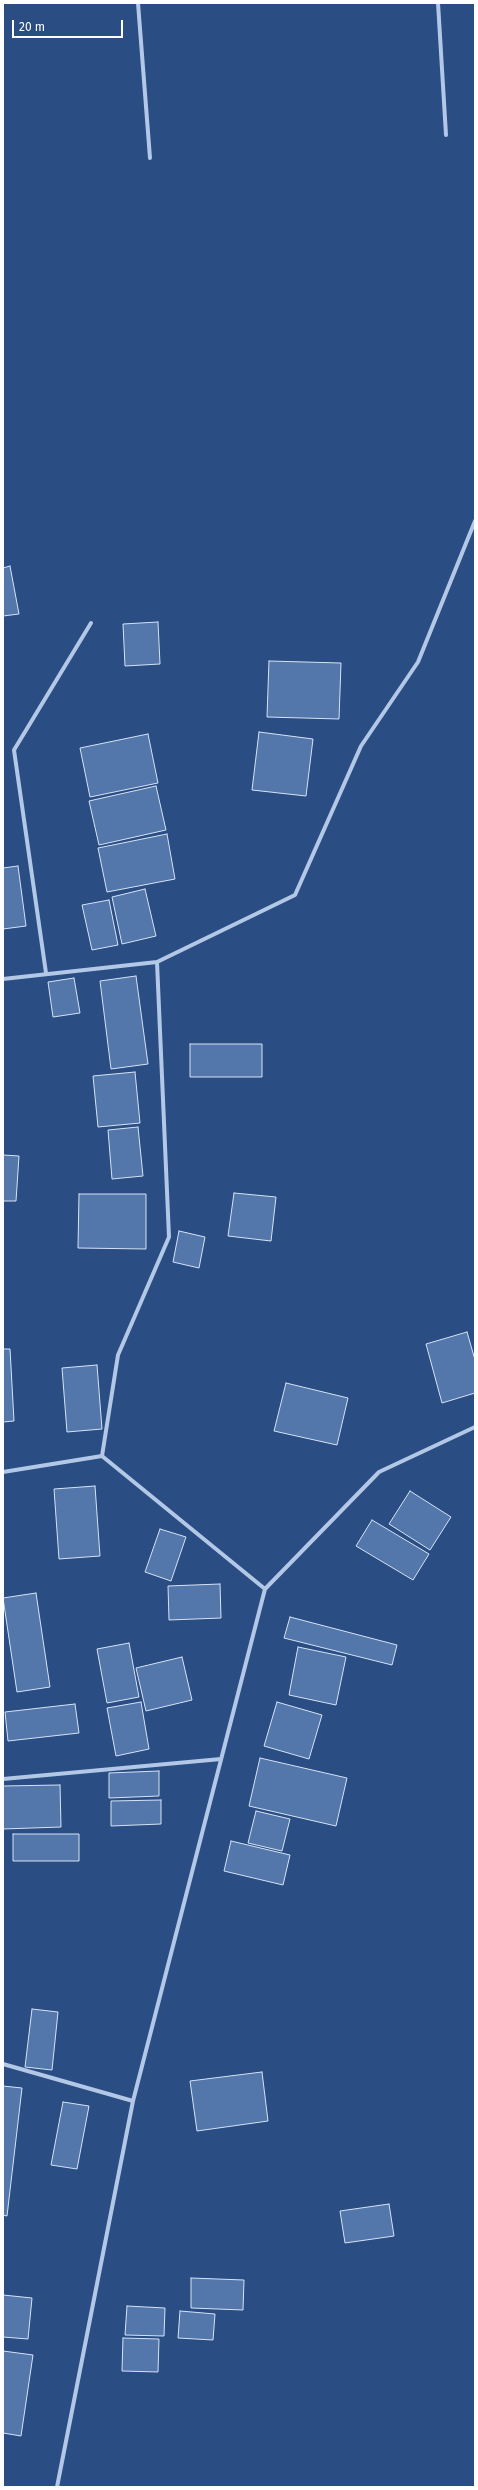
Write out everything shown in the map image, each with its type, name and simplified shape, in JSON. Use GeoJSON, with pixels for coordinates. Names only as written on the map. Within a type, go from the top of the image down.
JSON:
{"type":"FeatureCollection","features":[{"type":"Feature","properties":{"kind":"street"},"geometry":{"type":"LineString","coordinates":[[138,3],[150,158]]}},
{"type":"Feature","properties":{"kind":"street"},"geometry":{"type":"LineString","coordinates":[[438,3],[446,135]]}},
{"type":"Feature","properties":{"kind":"street"},"geometry":{"type":"LineString","coordinates":[[3,979],[46,973],[157,962],[295,895],[361,746],[418,662],[475,521]]}},
{"type":"Feature","properties":{"kind":"street"},"geometry":{"type":"LineString","coordinates":[[46,973],[14,750],[91,623]]}},
{"type":"Feature","properties":{"kind":"street"},"geometry":{"type":"LineString","coordinates":[[102,1456],[118,1355],[169,1237],[157,962]]}},
{"type":"Feature","properties":{"kind":"street"},"geometry":{"type":"LineString","coordinates":[[57,2487],[133,2101],[265,1589],[379,1472],[475,1427]]}},
{"type":"Feature","properties":{"kind":"street"},"geometry":{"type":"LineString","coordinates":[[3,1472],[102,1456],[265,1589]]}},
{"type":"Feature","properties":{"kind":"street"},"geometry":{"type":"LineString","coordinates":[[3,1779],[221,1759]]}},
{"type":"Feature","properties":{"kind":"street"},"geometry":{"type":"LineString","coordinates":[[3,2064],[133,2101]]}},
{"type":"Feature","properties":{"kind":"building"},"geometry":{"type":"Polygon","coordinates":[[[10,566],[19,614],[3,616],[3,568],[10,566]]]}},
{"type":"Feature","properties":{"kind":"building"},"geometry":{"type":"Polygon","coordinates":[[[158,622],[160,664],[125,666],[123,624],[158,622]]]}},
{"type":"Feature","properties":{"kind":"building"},"geometry":{"type":"Polygon","coordinates":[[[269,661],[341,663],[339,719],[267,717],[269,661]]]}},
{"type":"Feature","properties":{"kind":"building"},"geometry":{"type":"Polygon","coordinates":[[[259,732],[313,739],[306,796],[252,790],[259,732]]]}},
{"type":"Feature","properties":{"kind":"building"},"geometry":{"type":"Polygon","coordinates":[[[148,734],[158,783],[90,797],[80,748],[148,734]]]}},
{"type":"Feature","properties":{"kind":"building"},"geometry":{"type":"Polygon","coordinates":[[[156,786],[166,830],[99,845],[89,801],[156,786]]]}},
{"type":"Feature","properties":{"kind":"building"},"geometry":{"type":"Polygon","coordinates":[[[167,834],[175,879],[107,892],[98,848],[167,834]]]}},
{"type":"Feature","properties":{"kind":"building"},"geometry":{"type":"Polygon","coordinates":[[[18,866],[26,926],[3,929],[3,868],[18,866]]]}},
{"type":"Feature","properties":{"kind":"building"},"geometry":{"type":"Polygon","coordinates":[[[145,889],[156,936],[122,944],[112,897],[145,889]]]}},
{"type":"Feature","properties":{"kind":"building"},"geometry":{"type":"Polygon","coordinates":[[[109,900],[118,945],[92,950],[82,905],[109,900]]]}},
{"type":"Feature","properties":{"kind":"building"},"geometry":{"type":"Polygon","coordinates":[[[136,976],[148,1064],[111,1069],[100,981],[136,976]]]}},
{"type":"Feature","properties":{"kind":"building"},"geometry":{"type":"Polygon","coordinates":[[[74,978],[80,1013],[53,1017],[48,982],[74,978]]]}},
{"type":"Feature","properties":{"kind":"building"},"geometry":{"type":"Polygon","coordinates":[[[190,1044],[262,1044],[262,1077],[190,1077],[190,1044]]]}},
{"type":"Feature","properties":{"kind":"building"},"geometry":{"type":"Polygon","coordinates":[[[135,1072],[140,1123],[98,1127],[93,1076],[135,1072]]]}},
{"type":"Feature","properties":{"kind":"building"},"geometry":{"type":"Polygon","coordinates":[[[138,1127],[143,1176],[112,1179],[108,1130],[138,1127]]]}},
{"type":"Feature","properties":{"kind":"building"},"geometry":{"type":"Polygon","coordinates":[[[3,1155],[19,1156],[16,1201],[3,1201],[3,1155]]]}},
{"type":"Feature","properties":{"kind":"building"},"geometry":{"type":"Polygon","coordinates":[[[234,1193],[276,1197],[271,1241],[228,1236],[234,1193]]]}},
{"type":"Feature","properties":{"kind":"building"},"geometry":{"type":"Polygon","coordinates":[[[79,1194],[146,1194],[146,1249],[78,1248],[79,1194]]]}},
{"type":"Feature","properties":{"kind":"building"},"geometry":{"type":"Polygon","coordinates":[[[179,1231],[205,1237],[199,1268],[173,1262],[179,1231]]]}},
{"type":"Feature","properties":{"kind":"building"},"geometry":{"type":"Polygon","coordinates":[[[467,1332],[475,1360],[475,1393],[442,1403],[426,1344],[467,1332]]]}},
{"type":"Feature","properties":{"kind":"building"},"geometry":{"type":"Polygon","coordinates":[[[3,1349],[10,1349],[14,1421],[3,1422],[3,1349]]]}},
{"type":"Feature","properties":{"kind":"building"},"geometry":{"type":"Polygon","coordinates":[[[97,1365],[102,1429],[67,1432],[62,1368],[97,1365]]]}},
{"type":"Feature","properties":{"kind":"building"},"geometry":{"type":"Polygon","coordinates":[[[286,1383],[348,1398],[337,1445],[274,1431],[286,1383]]]}},
{"type":"Feature","properties":{"kind":"building"},"geometry":{"type":"Polygon","coordinates":[[[95,1486],[100,1556],[59,1559],[54,1489],[95,1486]]]}},
{"type":"Feature","properties":{"kind":"building"},"geometry":{"type":"Polygon","coordinates":[[[410,1491],[451,1517],[430,1550],[389,1524],[410,1491]]]}},
{"type":"Feature","properties":{"kind":"building"},"geometry":{"type":"Polygon","coordinates":[[[372,1520],[429,1554],[413,1580],[356,1546],[372,1520]]]}},
{"type":"Feature","properties":{"kind":"building"},"geometry":{"type":"Polygon","coordinates":[[[160,1529],[186,1537],[171,1581],[145,1572],[160,1529]]]}},
{"type":"Feature","properties":{"kind":"building"},"geometry":{"type":"Polygon","coordinates":[[[220,1584],[221,1618],[169,1620],[168,1586],[220,1584]]]}},
{"type":"Feature","properties":{"kind":"building"},"geometry":{"type":"Polygon","coordinates":[[[36,1593],[50,1687],[17,1692],[3,1598],[36,1593]]]}},
{"type":"Feature","properties":{"kind":"building"},"geometry":{"type":"Polygon","coordinates":[[[290,1617],[397,1645],[392,1665],[284,1638],[290,1617]]]}},
{"type":"Feature","properties":{"kind":"building"},"geometry":{"type":"Polygon","coordinates":[[[129,1643],[139,1697],[107,1703],[97,1649],[129,1643]]]}},
{"type":"Feature","properties":{"kind":"building"},"geometry":{"type":"Polygon","coordinates":[[[298,1647],[346,1657],[336,1705],[289,1695],[298,1647]]]}},
{"type":"Feature","properties":{"kind":"building"},"geometry":{"type":"Polygon","coordinates":[[[182,1657],[192,1700],[146,1711],[136,1668],[182,1657]]]}},
{"type":"Feature","properties":{"kind":"building"},"geometry":{"type":"Polygon","coordinates":[[[141,1702],[149,1749],[116,1756],[107,1708],[141,1702]]]}},
{"type":"Feature","properties":{"kind":"building"},"geometry":{"type":"Polygon","coordinates":[[[277,1702],[322,1715],[309,1759],[264,1746],[277,1702]]]}},
{"type":"Feature","properties":{"kind":"building"},"geometry":{"type":"Polygon","coordinates":[[[75,1704],[79,1733],[8,1741],[5,1712],[75,1704]]]}},
{"type":"Feature","properties":{"kind":"building"},"geometry":{"type":"Polygon","coordinates":[[[260,1758],[347,1778],[336,1826],[249,1806],[260,1758]]]}},
{"type":"Feature","properties":{"kind":"building"},"geometry":{"type":"Polygon","coordinates":[[[159,1771],[159,1796],[109,1798],[109,1773],[159,1771]]]}},
{"type":"Feature","properties":{"kind":"building"},"geometry":{"type":"Polygon","coordinates":[[[60,1785],[61,1827],[3,1829],[3,1786],[60,1785]]]}},
{"type":"Feature","properties":{"kind":"building"},"geometry":{"type":"Polygon","coordinates":[[[161,1800],[161,1824],[111,1826],[111,1801],[161,1800]]]}},
{"type":"Feature","properties":{"kind":"building"},"geometry":{"type":"Polygon","coordinates":[[[256,1811],[290,1819],[282,1851],[248,1843],[256,1811]]]}},
{"type":"Feature","properties":{"kind":"building"},"geometry":{"type":"Polygon","coordinates":[[[13,1834],[79,1834],[79,1861],[13,1861],[13,1834]]]}},
{"type":"Feature","properties":{"kind":"building"},"geometry":{"type":"Polygon","coordinates":[[[231,1841],[290,1855],[283,1885],[224,1871],[231,1841]]]}},
{"type":"Feature","properties":{"kind":"building"},"geometry":{"type":"Polygon","coordinates":[[[32,2009],[58,2012],[52,2070],[25,2067],[32,2009]]]}},
{"type":"Feature","properties":{"kind":"building"},"geometry":{"type":"Polygon","coordinates":[[[262,2072],[268,2121],[197,2131],[190,2081],[262,2072]]]}},
{"type":"Feature","properties":{"kind":"building"},"geometry":{"type":"Polygon","coordinates":[[[3,2086],[22,2088],[7,2216],[3,2215],[3,2086]]]}},
{"type":"Feature","properties":{"kind":"building"},"geometry":{"type":"Polygon","coordinates":[[[63,2102],[89,2106],[77,2169],[51,2165],[63,2102]]]}},
{"type":"Feature","properties":{"kind":"building"},"geometry":{"type":"Polygon","coordinates":[[[389,2204],[394,2236],[345,2243],[340,2211],[389,2204]]]}},
{"type":"Feature","properties":{"kind":"building"},"geometry":{"type":"Polygon","coordinates":[[[191,2278],[244,2280],[243,2310],[191,2308],[191,2278]]]}},
{"type":"Feature","properties":{"kind":"building"},"geometry":{"type":"Polygon","coordinates":[[[3,2295],[32,2298],[28,2339],[3,2337],[3,2295]]]}},
{"type":"Feature","properties":{"kind":"building"},"geometry":{"type":"Polygon","coordinates":[[[127,2306],[165,2308],[164,2336],[125,2335],[127,2306]]]}},
{"type":"Feature","properties":{"kind":"building"},"geometry":{"type":"Polygon","coordinates":[[[180,2311],[215,2314],[213,2340],[178,2338],[180,2311]]]}},
{"type":"Feature","properties":{"kind":"building"},"geometry":{"type":"Polygon","coordinates":[[[123,2338],[159,2339],[158,2372],[122,2371],[123,2338]]]}},
{"type":"Feature","properties":{"kind":"building"},"geometry":{"type":"Polygon","coordinates":[[[3,2351],[33,2355],[21,2436],[3,2433],[3,2351]]]}}]}
